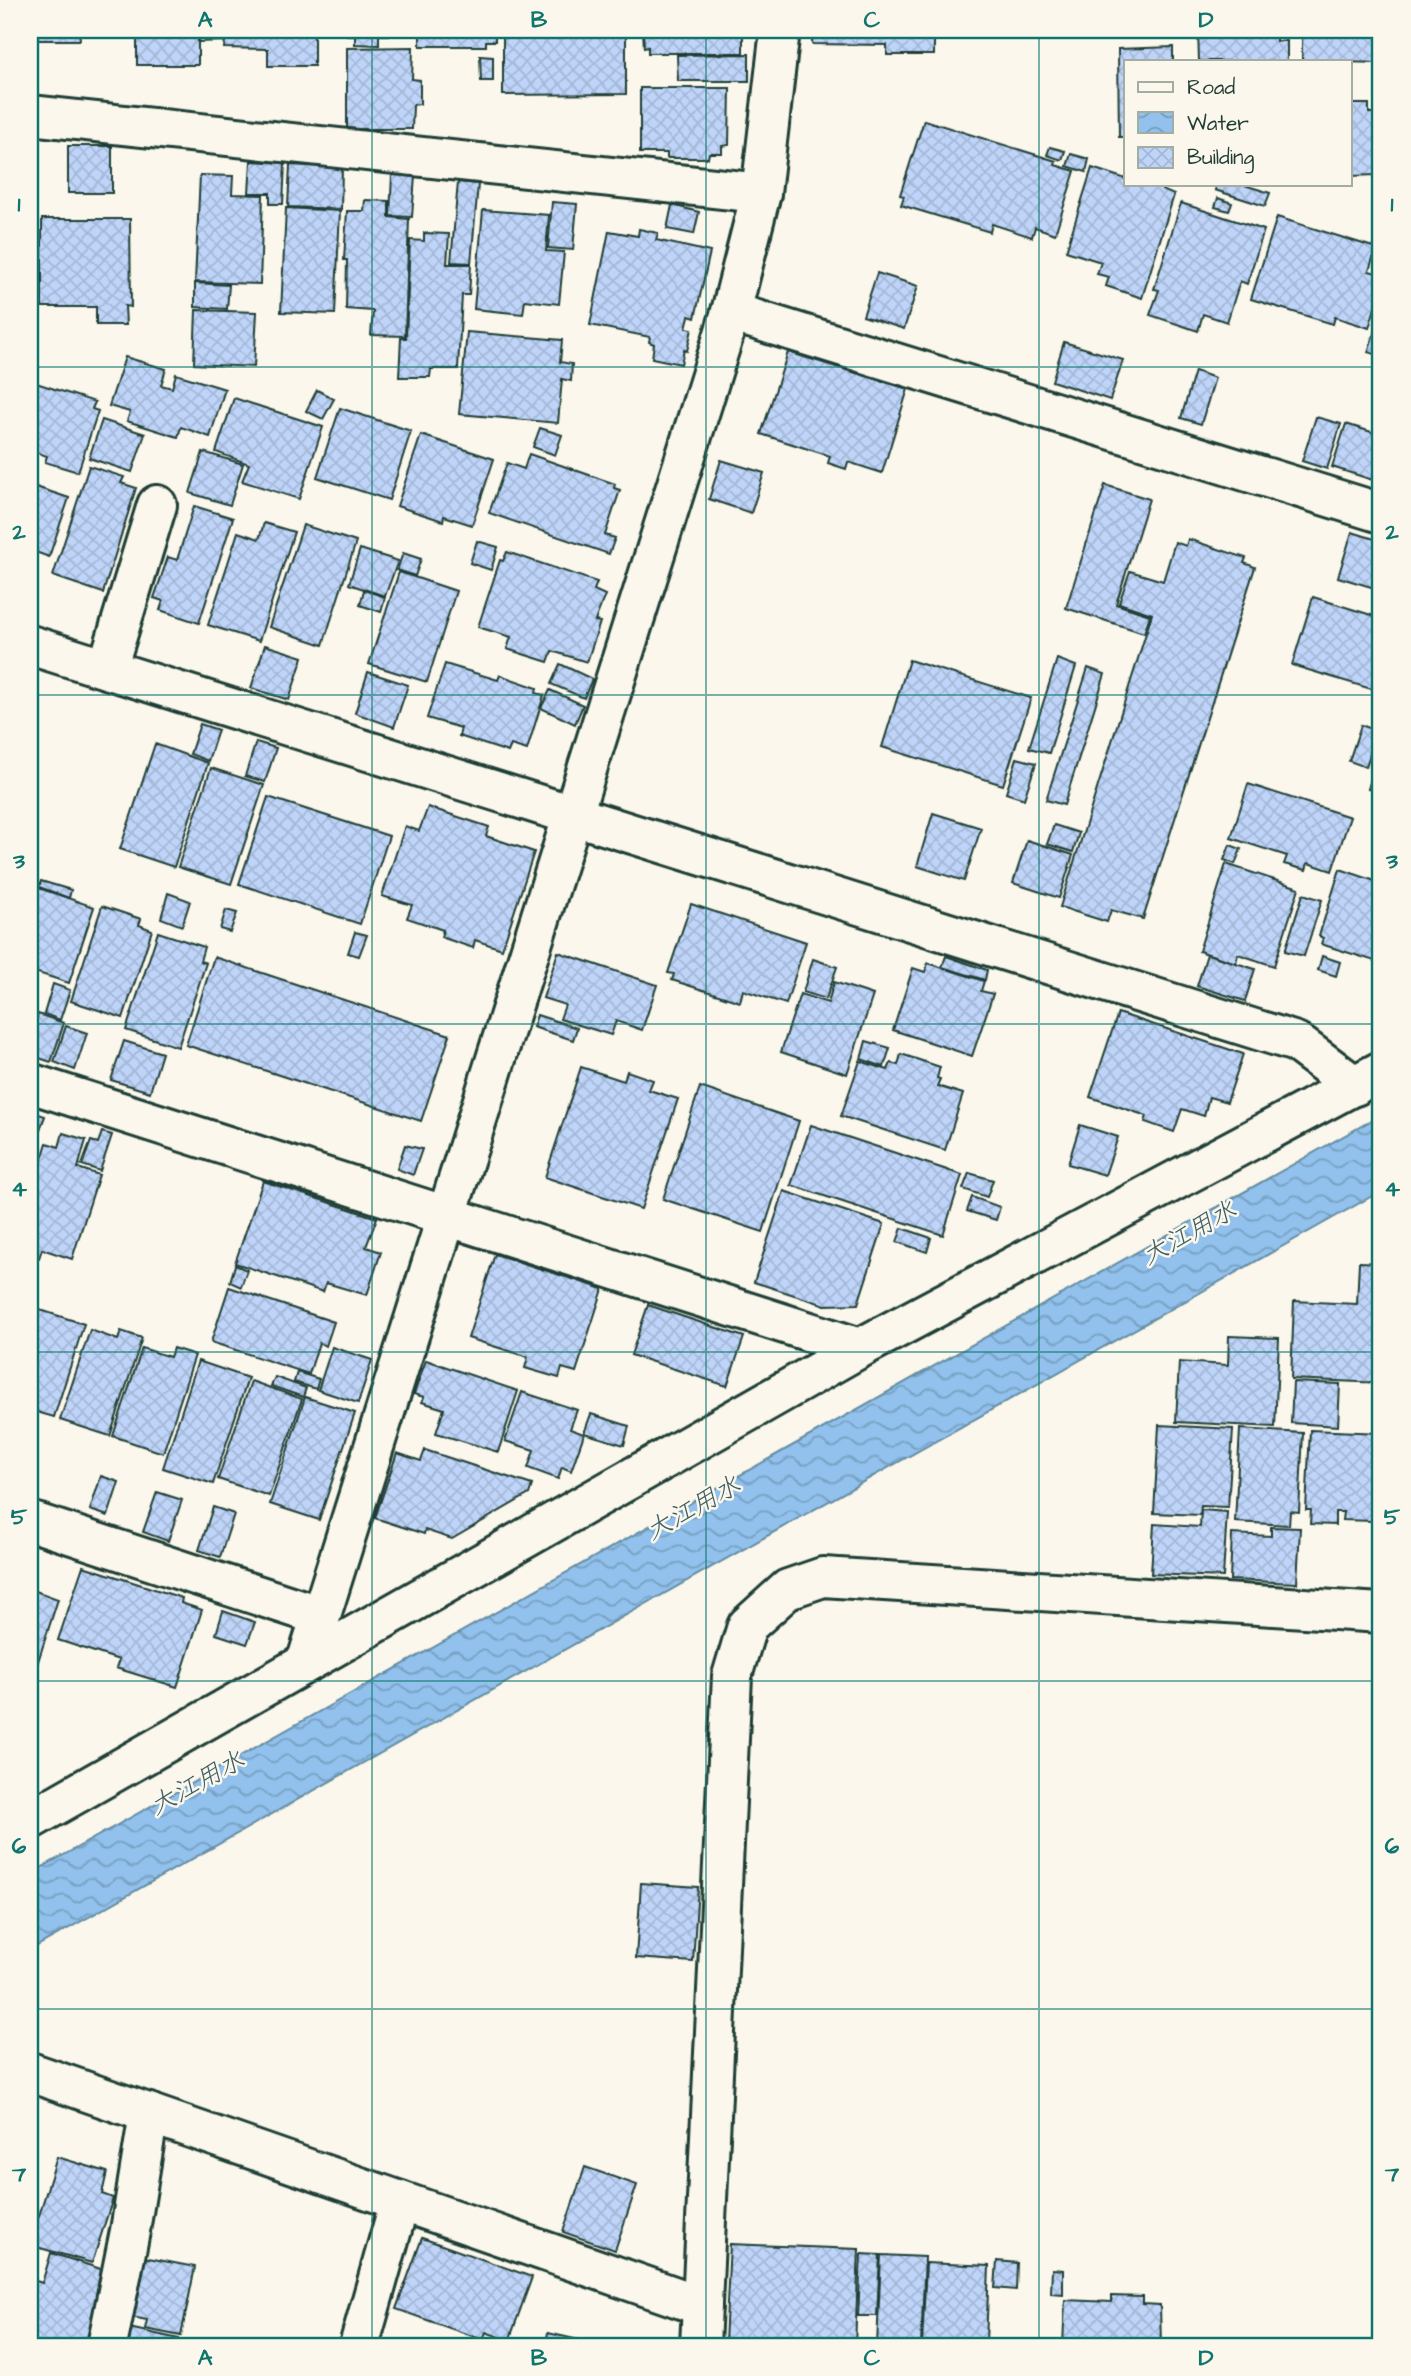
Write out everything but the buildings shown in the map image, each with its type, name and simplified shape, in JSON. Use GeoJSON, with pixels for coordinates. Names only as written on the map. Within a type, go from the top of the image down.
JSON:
{"type":"FeatureCollection","features":[{"type":"Feature","properties":{"kind":"street"},"geometry":{"type":"LineString","coordinates":[[306,1663],[731,312],[761,192],[780,30]]}},
{"type":"Feature","properties":{"kind":"street"},"geometry":{"type":"LineString","coordinates":[[30,115],[761,192]]}},
{"type":"Feature","properties":{"kind":"street"},"geometry":{"type":"LineString","coordinates":[[731,312],[1381,513]]}},
{"type":"Feature","properties":{"kind":"street"},"geometry":{"type":"LineString","coordinates":[[107,669],[157,505]]}},
{"type":"Feature","properties":{"kind":"street"},"geometry":{"type":"LineString","coordinates":[[30,645],[1296,1042],[1368,1079]]}},
{"type":"Feature","properties":{"kind":"street"},"geometry":{"type":"LineString","coordinates":[[30,1819],[860,1348],[1368,1079]]}},
{"type":"Feature","properties":{"kind":"street"},"geometry":{"type":"LineString","coordinates":[[30,1083],[860,1348]]}},
{"type":"Feature","properties":{"kind":"street"},"geometry":{"type":"LineString","coordinates":[[30,1521],[321,1616]]}},
{"type":"Feature","properties":{"kind":"street"},"geometry":{"type":"LineString","coordinates":[[700,2346],[732,1676],[747,1626],[788,1590],[823,1577],[1381,1613]]}},
{"type":"Feature","properties":{"kind":"street"},"geometry":{"type":"LineString","coordinates":[[30,2072],[702,2306]]}},
{"type":"Feature","properties":{"kind":"street"},"geometry":{"type":"LineString","coordinates":[[107,2346],[130,2231],[149,2113]]}},
{"type":"Feature","properties":{"kind":"street"},"geometry":{"type":"LineString","coordinates":[[359,2346],[400,2201]]}},
{"type":"Feature","properties":{"kind":"water","name":"大江用水"},"geometry":{"type":"Polygon","coordinates":[[[1381,1115],[1381,1191],[30,1950],[30,1874],[1381,1115]]]}}]}
